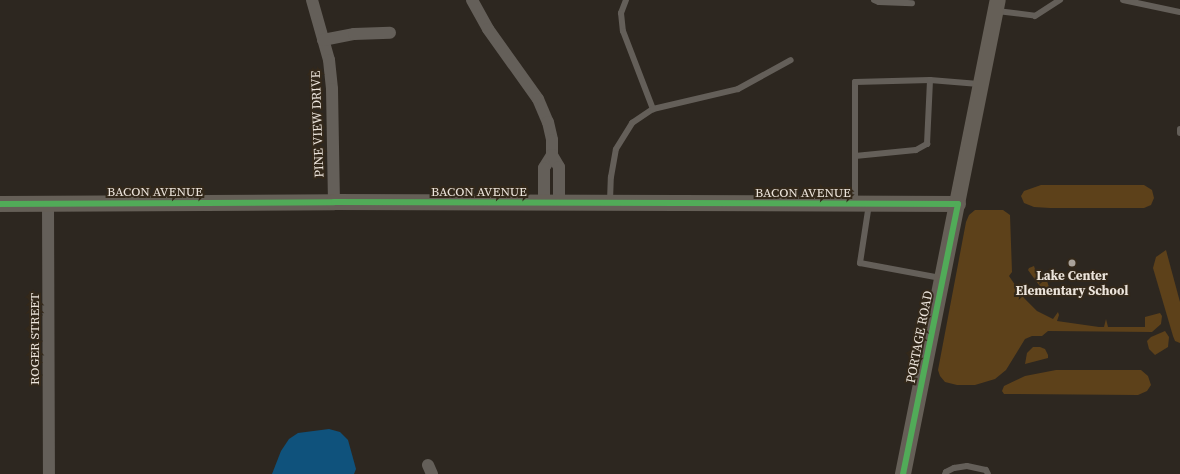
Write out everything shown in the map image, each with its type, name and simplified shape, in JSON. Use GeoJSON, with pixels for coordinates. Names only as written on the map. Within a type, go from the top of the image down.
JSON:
{"type":"FeatureCollection","features":[{"type":"Feature","properties":{"kind":"street","name":"PINE VIEW DRIVE"},"geometry":{"type":"LineString","coordinates":[[312,0],[329,60],[332,88],[334,202]]}},
{"type":"Feature","properties":{"kind":"street"},"geometry":{"type":"LineString","coordinates":[[472,0],[488,29],[538,99],[548,122],[552,140],[552,155],[544,168],[552,203]]}},
{"type":"Feature","properties":{"kind":"street","name":"PORTAGE ROAD"},"geometry":{"type":"LineString","coordinates":[[903,474],[958,204],[996,6]]}},
{"type":"Feature","properties":{"kind":"street"},"geometry":{"type":"LineString","coordinates":[[323,40],[354,34],[390,33]]}},
{"type":"Feature","properties":{"kind":"street","name":"BACON AVENUE"},"geometry":{"type":"LineString","coordinates":[[0,204],[334,202],[958,204]]}},
{"type":"Feature","properties":{"kind":"street","name":"ROGER STREET"},"geometry":{"type":"LineString","coordinates":[[48,204],[49,474]]}},
{"type":"Feature","properties":{"kind":"lane"},"geometry":{"type":"LineString","coordinates":[[626,0],[621,13],[623,31],[653,109]]}},
{"type":"Feature","properties":{"kind":"lane"},"geometry":{"type":"LineString","coordinates":[[874,0],[879,2],[912,3]]}},
{"type":"Feature","properties":{"kind":"lane"},"geometry":{"type":"LineString","coordinates":[[996,6],[1035,16],[1060,0]]}},
{"type":"Feature","properties":{"kind":"lane"},"geometry":{"type":"LineString","coordinates":[[1123,0],[1180,12]]}},
{"type":"Feature","properties":{"kind":"lane"},"geometry":{"type":"LineString","coordinates":[[610,203],[611,177],[616,149],[632,123],[653,109],[738,89],[791,60]]}},
{"type":"Feature","properties":{"kind":"lane"},"geometry":{"type":"LineString","coordinates":[[943,279],[860,263],[862,204],[855,156],[855,82],[930,80],[981,85]]}},
{"type":"Feature","properties":{"kind":"lane"},"geometry":{"type":"LineString","coordinates":[[855,156],[916,150],[927,144],[930,80]]}},
{"type":"Feature","properties":{"kind":"lane"},"geometry":{"type":"LineString","coordinates":[[945,474],[954,468],[967,466],[986,470],[988,474]]}},
{"type":"Feature","properties":{"kind":"shaded area"},"geometry":{"type":"Polygon","coordinates":[[[1041,185],[1144,185],[1152,190],[1154,198],[1151,205],[1144,208],[1050,208],[1034,207],[1024,203],[1021,196],[1024,191],[1041,185]]]}},
{"type":"Feature","properties":{"kind":"shaded area"},"geometry":{"type":"Polygon","coordinates":[[[975,210],[1003,210],[1010,215],[1012,272],[1009,276],[1024,298],[1037,311],[1053,319],[1058,312],[1059,315],[1057,321],[1099,327],[1104,327],[1106,319],[1108,327],[1145,327],[1145,317],[1160,313],[1162,316],[1161,324],[1152,332],[1048,331],[1042,336],[1032,336],[1025,339],[1006,370],[995,379],[975,385],[957,385],[945,382],[940,376],[938,370],[966,222],[969,215],[975,210]]]}},
{"type":"Feature","properties":{"kind":"shaded area"},"geometry":{"type":"Polygon","coordinates":[[[1166,250],[1180,302],[1180,343],[1175,341],[1173,336],[1153,268],[1156,257],[1166,250]]]}},
{"type":"Feature","properties":{"kind":"shaded area"},"geometry":{"type":"Polygon","coordinates":[[[1034,266],[1039,282],[1047,281],[1050,290],[1048,292],[1039,285],[1028,270],[1034,266]]]}},
{"type":"Feature","properties":{"kind":"shaded area"},"geometry":{"type":"Polygon","coordinates":[[[1165,331],[1169,337],[1168,347],[1155,355],[1149,349],[1147,341],[1151,337],[1165,331]]]}},
{"type":"Feature","properties":{"kind":"shaded area"},"geometry":{"type":"Polygon","coordinates":[[[1033,347],[1045,349],[1048,358],[1025,364],[1027,353],[1033,347]]]}},
{"type":"Feature","properties":{"kind":"shaded area"},"geometry":{"type":"Polygon","coordinates":[[[1056,370],[1141,370],[1148,376],[1151,385],[1147,391],[1138,395],[1004,394],[1002,391],[1004,386],[1025,376],[1056,370]]]}},
{"type":"Feature","properties":{"kind":"water"},"geometry":{"type":"Polygon","coordinates":[[[329,429],[340,432],[348,440],[356,469],[354,474],[272,474],[281,451],[289,439],[298,433],[329,429]]]}},
{"type":"Feature","properties":{"kind":"cycle path"},"geometry":{"type":"LineString","coordinates":[[0,204],[334,202],[958,204],[903,474]]}},
{"type":"Feature","properties":{"kind":"place","name":"Lake Center Elementary School"},"geometry":{"type":"Point","coordinates":[1072,263]}}]}
